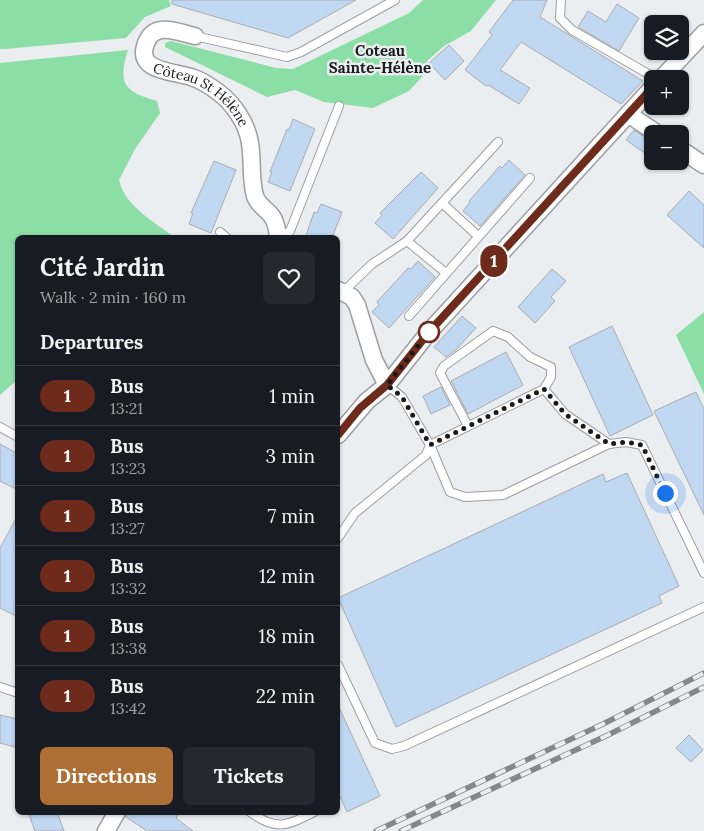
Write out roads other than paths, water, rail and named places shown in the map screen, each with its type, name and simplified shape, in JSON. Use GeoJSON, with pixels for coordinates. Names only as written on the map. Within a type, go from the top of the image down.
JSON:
{"type":"FeatureCollection","features":[{"type":"Feature","properties":{"kind":"street","name":"Côteau St Hélène"},"geometry":{"type":"LineString","coordinates":[[195,36],[163,29],[154,32],[147,41],[145,51],[147,59],[152,67],[163,72],[192,77],[205,83],[228,100],[244,125],[250,142],[251,174],[256,198],[271,212],[277,223],[279,235]]}},
{"type":"Feature","properties":{"kind":"street"},"geometry":{"type":"LineString","coordinates":[[668,70],[704,33]]}},
{"type":"Feature","properties":{"kind":"street"},"geometry":{"type":"LineString","coordinates":[[340,432],[357,411],[387,385],[429,332],[644,97]]}},
{"type":"Feature","properties":{"kind":"street"},"geometry":{"type":"LineString","coordinates":[[628,114],[644,125]]}},
{"type":"Feature","properties":{"kind":"street"},"geometry":{"type":"LineString","coordinates":[[689,154],[704,165]]}},
{"type":"Feature","properties":{"kind":"street"},"geometry":{"type":"LineString","coordinates":[[340,291],[352,297],[357,305],[374,360],[387,385]]}},
{"type":"Feature","properties":{"kind":"street"},"geometry":{"type":"LineString","coordinates":[[106,831],[115,815]]}},
{"type":"Feature","properties":{"kind":"lane","name":"Côteau St Hélène"},"geometry":{"type":"LineString","coordinates":[[195,36],[287,57],[301,52],[395,0]]}},
{"type":"Feature","properties":{"kind":"lane"},"geometry":{"type":"LineString","coordinates":[[561,0],[560,18],[572,30],[644,71]]}},
{"type":"Feature","properties":{"kind":"lane"},"geometry":{"type":"LineString","coordinates":[[284,235],[290,231],[339,106]]}},
{"type":"Feature","properties":{"kind":"lane"},"geometry":{"type":"LineString","coordinates":[[340,291],[372,264],[407,241],[498,142]]}},
{"type":"Feature","properties":{"kind":"lane"},"geometry":{"type":"LineString","coordinates":[[409,316],[530,178]]}},
{"type":"Feature","properties":{"kind":"lane"},"geometry":{"type":"LineString","coordinates":[[442,203],[478,236]]}},
{"type":"Feature","properties":{"kind":"lane"},"geometry":{"type":"LineString","coordinates":[[407,241],[446,273]]}},
{"type":"Feature","properties":{"kind":"lane"},"geometry":{"type":"LineString","coordinates":[[340,535],[355,513],[426,455],[430,445],[544,389],[551,377],[551,367],[530,357],[508,338],[493,331],[444,366],[440,373],[468,426]]}},
{"type":"Feature","properties":{"kind":"lane"},"geometry":{"type":"LineString","coordinates":[[387,385],[402,397],[430,445],[450,492],[465,497],[503,495],[609,444],[626,442],[642,445],[704,573]]}},
{"type":"Feature","properties":{"kind":"lane"},"geometry":{"type":"LineString","coordinates":[[544,389],[565,414],[609,444]]}},
{"type":"Feature","properties":{"kind":"lane"},"geometry":{"type":"LineString","coordinates":[[0,427],[15,435]]}},
{"type":"Feature","properties":{"kind":"lane"},"geometry":{"type":"LineString","coordinates":[[340,669],[375,743],[392,749],[404,746],[704,607]]}},
{"type":"Feature","properties":{"kind":"lane"},"geometry":{"type":"LineString","coordinates":[[0,688],[15,692]]}},
{"type":"Feature","properties":{"kind":"lane"},"geometry":{"type":"LineString","coordinates":[[255,815],[269,824],[280,825],[288,825],[308,815]]}},
{"type":"Feature","properties":{"kind":"railway"},"geometry":{"type":"LineString","coordinates":[[376,831],[603,724],[704,673]]}},
{"type":"Feature","properties":{"kind":"railway"},"geometry":{"type":"LineString","coordinates":[[401,831],[608,735],[704,687]]}},
{"type":"Feature","properties":{"kind":"district","name":"Coteau Sainte-Hélène"},"geometry":{"type":"Point","coordinates":[380,58]}}]}
